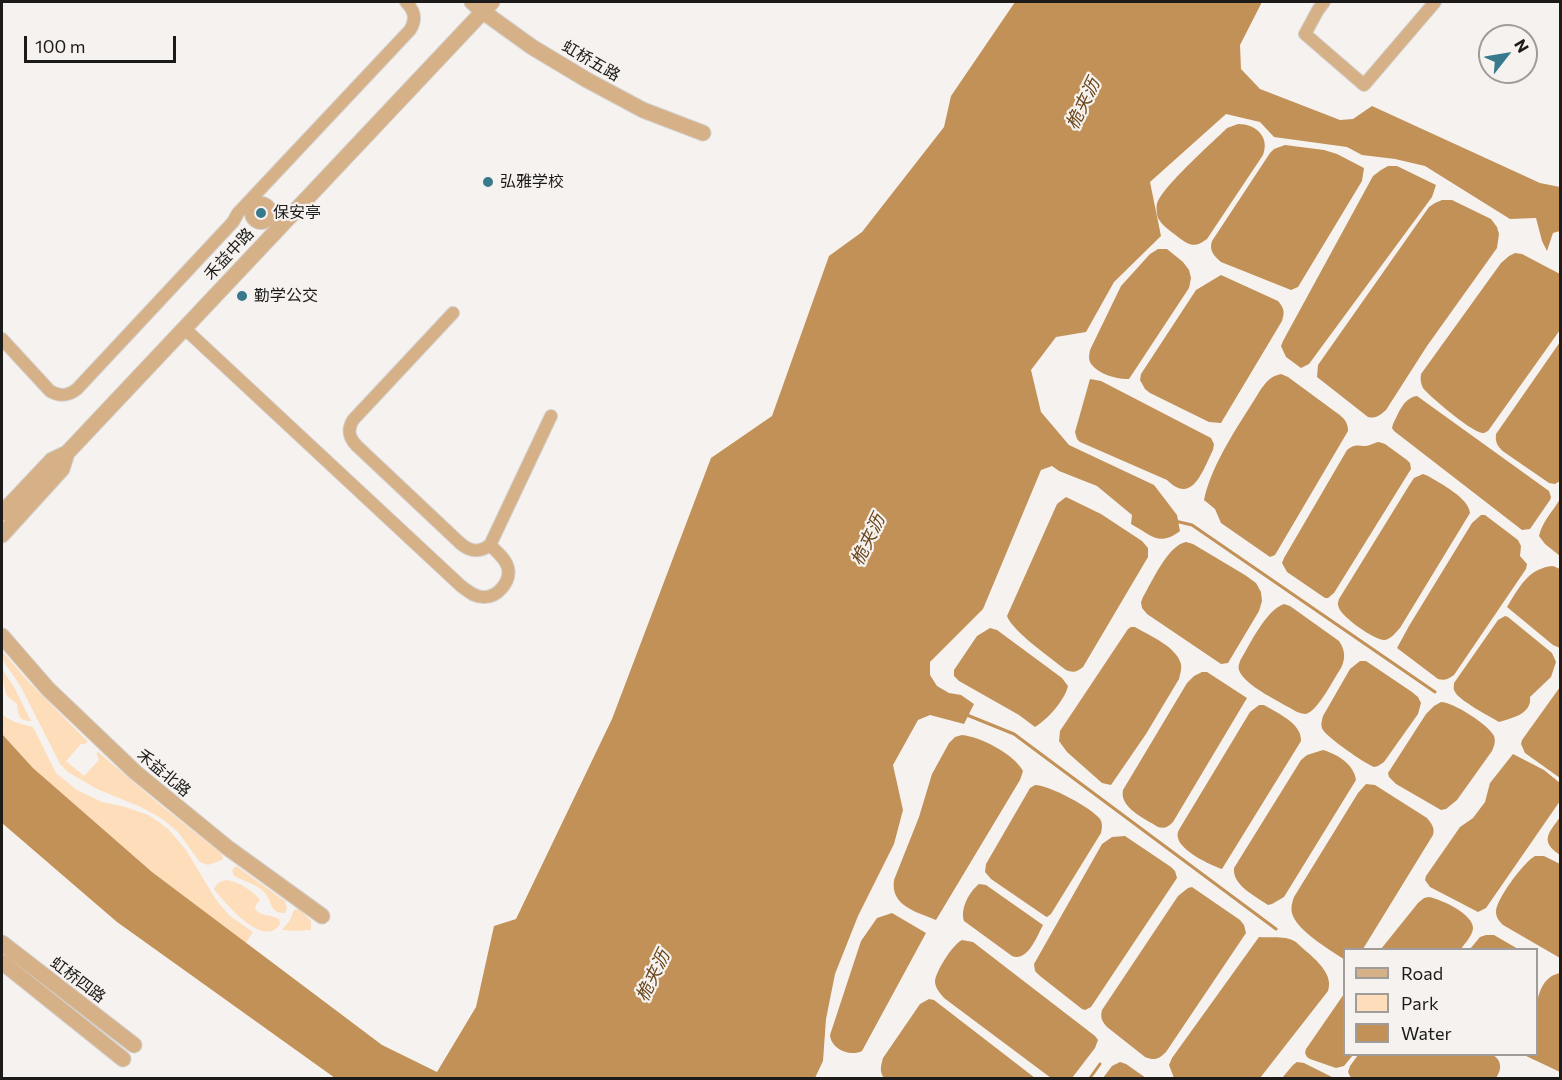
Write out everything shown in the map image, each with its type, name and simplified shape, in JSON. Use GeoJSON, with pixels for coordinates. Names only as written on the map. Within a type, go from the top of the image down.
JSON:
{"type":"FeatureCollection","features":[{"type":"Feature","properties":{"kind":"street"},"geometry":{"type":"LineString","coordinates":[[2,339],[50,391],[60,395],[71,394],[77,389],[233,222],[238,213],[252,204],[410,30],[414,24],[414,14],[406,2]]}},
{"type":"Feature","properties":{"kind":"street"},"geometry":{"type":"LineString","coordinates":[[1324,2],[1305,33],[1364,85],[1435,2]]}},
{"type":"Feature","properties":{"kind":"street","name":"虹桥五路"},"geometry":{"type":"LineString","coordinates":[[482,5],[532,47],[587,80],[643,110],[703,134]]}},
{"type":"Feature","properties":{"kind":"street","name":"禾益中路"},"geometry":{"type":"LineString","coordinates":[[2,513],[52,460],[67,453],[184,328],[273,225],[482,5]]}},
{"type":"Feature","properties":{"kind":"street"},"geometry":{"type":"LineString","coordinates":[[252,204],[262,203],[268,206],[273,225]]}},
{"type":"Feature","properties":{"kind":"street"},"geometry":{"type":"LineString","coordinates":[[453,313],[356,416],[349,432],[357,446],[460,543],[475,551],[490,545],[551,416]]}},
{"type":"Feature","properties":{"kind":"street"},"geometry":{"type":"LineString","coordinates":[[184,328],[461,586],[481,598],[498,592],[508,578],[507,565],[490,545]]}},
{"type":"Feature","properties":{"kind":"street","name":"禾益中路"},"geometry":{"type":"LineString","coordinates":[[2,535],[62,469],[67,453]]}},
{"type":"Feature","properties":{"kind":"street","name":"禾益北路"},"geometry":{"type":"LineString","coordinates":[[2,636],[48,689],[135,772],[228,848],[322,916]]}},
{"type":"Feature","properties":{"kind":"street","name":"虹桥四路"},"geometry":{"type":"LineString","coordinates":[[2,943],[134,1045]]}},
{"type":"Feature","properties":{"kind":"street","name":"虹桥四路"},"geometry":{"type":"LineString","coordinates":[[2,962],[123,1059]]}},
{"type":"Feature","properties":{"kind":"green space"},"geometry":{"type":"Polygon","coordinates":[[[2,651],[88,742],[81,744],[66,761],[84,776],[99,760],[97,751],[221,853],[222,860],[208,865],[200,862],[178,832],[161,818],[97,789],[68,772],[60,764],[21,687],[2,659],[2,651]]]}},
{"type":"Feature","properties":{"kind":"green space"},"geometry":{"type":"Polygon","coordinates":[[[2,669],[31,721],[22,719],[17,704],[6,694],[2,669]]]}},
{"type":"Feature","properties":{"kind":"green space"},"geometry":{"type":"Polygon","coordinates":[[[2,714],[20,724],[33,727],[56,773],[77,790],[102,802],[148,815],[169,830],[186,850],[221,906],[230,916],[253,932],[246,943],[152,872],[33,768],[2,734],[2,714]]]}},
{"type":"Feature","properties":{"kind":"green space"},"geometry":{"type":"Polygon","coordinates":[[[236,866],[285,901],[287,908],[285,913],[276,911],[265,893],[259,888],[234,876],[232,870],[236,866]]]}},
{"type":"Feature","properties":{"kind":"green space"},"geometry":{"type":"Polygon","coordinates":[[[227,880],[254,893],[260,900],[255,909],[279,919],[280,924],[273,930],[264,931],[255,928],[235,913],[214,889],[216,885],[227,880]]]}},
{"type":"Feature","properties":{"kind":"green space"},"geometry":{"type":"Polygon","coordinates":[[[299,909],[311,921],[311,930],[282,930],[294,910],[299,909]]]}},
{"type":"Feature","properties":{"kind":"water","name":"桅夹沥"},"geometry":{"type":"Polygon","coordinates":[[[1015,2],[1262,2],[1240,45],[1241,69],[1260,89],[1340,120],[1353,119],[1372,106],[1540,183],[1560,187],[1560,231],[1553,233],[1547,251],[1536,218],[1510,219],[1425,166],[1362,155],[1347,147],[1274,137],[1260,122],[1226,114],[1150,182],[1161,236],[1114,282],[1086,332],[1056,337],[1031,370],[1041,412],[1069,445],[1154,485],[1177,515],[1180,531],[1166,538],[1155,538],[1131,524],[1132,515],[1097,486],[1052,466],[1041,470],[983,609],[930,662],[930,675],[937,686],[949,693],[961,695],[974,704],[964,724],[930,715],[918,720],[893,765],[903,810],[894,844],[858,916],[835,974],[826,1019],[823,1061],[815,1078],[335,1078],[117,922],[2,823],[2,734],[33,768],[152,872],[382,1045],[437,1072],[476,1007],[494,926],[516,919],[612,719],[711,458],[772,416],[829,256],[862,232],[944,127],[951,96],[1015,2]]]}},
{"type":"Feature","properties":{"kind":"water"},"geometry":{"type":"Polygon","coordinates":[[[1238,124],[1250,126],[1260,133],[1265,143],[1263,155],[1207,239],[1196,245],[1189,244],[1162,224],[1158,217],[1157,204],[1168,187],[1188,165],[1227,128],[1238,124]]]}},
{"type":"Feature","properties":{"kind":"water"},"geometry":{"type":"Polygon","coordinates":[[[1285,145],[1324,150],[1364,168],[1362,181],[1298,287],[1291,290],[1221,262],[1211,250],[1212,241],[1270,153],[1285,145]]]}},
{"type":"Feature","properties":{"kind":"water"},"geometry":{"type":"Polygon","coordinates":[[[1388,166],[1397,166],[1436,185],[1432,197],[1309,364],[1301,368],[1286,357],[1281,346],[1283,341],[1373,176],[1388,166]]]}},
{"type":"Feature","properties":{"kind":"water"},"geometry":{"type":"Polygon","coordinates":[[[1442,200],[1452,200],[1491,219],[1499,234],[1497,248],[1427,346],[1386,410],[1376,417],[1368,417],[1317,377],[1318,365],[1429,207],[1442,200]]]}},
{"type":"Feature","properties":{"kind":"water"},"geometry":{"type":"Polygon","coordinates":[[[1158,249],[1167,249],[1183,262],[1191,278],[1189,288],[1129,379],[1109,376],[1092,365],[1089,360],[1090,350],[1121,286],[1150,254],[1158,249]]]}},
{"type":"Feature","properties":{"kind":"water"},"geometry":{"type":"Polygon","coordinates":[[[1515,253],[1522,254],[1560,274],[1560,330],[1488,431],[1482,433],[1459,419],[1427,392],[1422,385],[1421,374],[1501,263],[1515,253]]]}},
{"type":"Feature","properties":{"kind":"water"},"geometry":{"type":"Polygon","coordinates":[[[1221,275],[1278,301],[1284,313],[1282,321],[1221,423],[1209,422],[1150,393],[1140,380],[1141,374],[1196,290],[1221,275]]]}},
{"type":"Feature","properties":{"kind":"water"},"geometry":{"type":"Polygon","coordinates":[[[1560,342],[1560,481],[1555,484],[1549,483],[1504,452],[1497,444],[1496,434],[1560,342]]]}},
{"type":"Feature","properties":{"kind":"water"},"geometry":{"type":"Polygon","coordinates":[[[1281,374],[1342,417],[1348,431],[1275,555],[1270,557],[1221,523],[1215,509],[1204,500],[1213,471],[1236,429],[1265,384],[1281,374]]]}},
{"type":"Feature","properties":{"kind":"water"},"geometry":{"type":"Polygon","coordinates":[[[1090,379],[1101,381],[1211,438],[1214,444],[1213,450],[1196,482],[1184,489],[1176,487],[1167,480],[1080,442],[1075,432],[1090,379]]]}},
{"type":"Feature","properties":{"kind":"water"},"geometry":{"type":"Polygon","coordinates":[[[1417,396],[1549,491],[1550,500],[1530,529],[1522,530],[1394,431],[1393,424],[1402,407],[1412,397],[1417,396]]]}},
{"type":"Feature","properties":{"kind":"water"},"geometry":{"type":"Polygon","coordinates":[[[1379,442],[1407,460],[1411,469],[1334,593],[1325,598],[1287,572],[1282,563],[1347,450],[1353,446],[1367,446],[1379,442]]]}},
{"type":"Feature","properties":{"kind":"water"},"geometry":{"type":"Polygon","coordinates":[[[1423,474],[1460,497],[1470,513],[1400,628],[1389,638],[1380,639],[1367,633],[1346,617],[1341,612],[1338,602],[1410,484],[1414,478],[1423,474]]]}},
{"type":"Feature","properties":{"kind":"water"},"geometry":{"type":"Polygon","coordinates":[[[1066,497],[1101,514],[1142,541],[1148,548],[1148,557],[1083,667],[1073,672],[1066,670],[1033,644],[1016,629],[1007,616],[1057,504],[1066,497]]]}},
{"type":"Feature","properties":{"kind":"water"},"geometry":{"type":"Polygon","coordinates":[[[1560,499],[1560,556],[1539,536],[1545,521],[1560,499]]]}},
{"type":"Feature","properties":{"kind":"water"},"geometry":{"type":"Polygon","coordinates":[[[1481,515],[1485,515],[1518,540],[1521,546],[1520,556],[1527,564],[1526,569],[1454,675],[1443,680],[1438,679],[1397,648],[1472,523],[1481,515]]]}},
{"type":"Feature","properties":{"kind":"water"},"geometry":{"type":"Polygon","coordinates":[[[1186,542],[1245,575],[1256,583],[1261,592],[1262,601],[1259,611],[1228,663],[1221,664],[1147,614],[1142,608],[1143,597],[1161,565],[1173,550],[1186,542]]]}},
{"type":"Feature","properties":{"kind":"water"},"geometry":{"type":"Polygon","coordinates":[[[1553,566],[1560,569],[1560,648],[1553,645],[1507,607],[1525,580],[1537,571],[1553,566]]]}},
{"type":"Feature","properties":{"kind":"water"},"geometry":{"type":"Polygon","coordinates":[[[1284,604],[1339,641],[1344,651],[1341,668],[1321,701],[1306,714],[1297,712],[1256,688],[1242,676],[1239,669],[1240,661],[1259,628],[1277,607],[1284,604]]]}},
{"type":"Feature","properties":{"kind":"water"},"geometry":{"type":"Polygon","coordinates":[[[1505,616],[1552,653],[1556,662],[1551,677],[1530,697],[1528,708],[1515,717],[1499,722],[1458,696],[1454,690],[1454,683],[1498,620],[1505,616]]]}},
{"type":"Feature","properties":{"kind":"water"},"geometry":{"type":"Polygon","coordinates":[[[1131,627],[1155,638],[1174,652],[1181,664],[1181,670],[1179,679],[1146,734],[1111,785],[1102,783],[1067,752],[1059,741],[1060,731],[1131,627]]]}},
{"type":"Feature","properties":{"kind":"water"},"geometry":{"type":"Polygon","coordinates":[[[990,628],[997,630],[1062,678],[1068,686],[1055,709],[1035,727],[954,676],[954,670],[977,636],[990,628]]]}},
{"type":"Feature","properties":{"kind":"water"},"geometry":{"type":"Polygon","coordinates":[[[1360,661],[1366,661],[1412,692],[1421,703],[1418,714],[1384,762],[1374,767],[1326,734],[1322,726],[1323,716],[1350,669],[1360,661]]]}},
{"type":"Feature","properties":{"kind":"water"},"geometry":{"type":"Polygon","coordinates":[[[1202,672],[1207,672],[1247,698],[1173,822],[1163,828],[1158,827],[1129,808],[1123,796],[1123,790],[1187,683],[1202,672]]]}},
{"type":"Feature","properties":{"kind":"water"},"geometry":{"type":"Polygon","coordinates":[[[1560,687],[1560,778],[1525,753],[1521,744],[1560,687]]]}},
{"type":"Feature","properties":{"kind":"water"},"geometry":{"type":"Polygon","coordinates":[[[1441,702],[1454,706],[1478,720],[1491,731],[1495,740],[1492,751],[1457,800],[1446,809],[1441,810],[1396,784],[1388,773],[1426,714],[1441,702]]]}},
{"type":"Feature","properties":{"kind":"water"},"geometry":{"type":"Polygon","coordinates":[[[1259,705],[1264,705],[1282,715],[1293,724],[1301,741],[1222,869],[1184,848],[1178,838],[1178,833],[1250,712],[1259,705]]]}},
{"type":"Feature","properties":{"kind":"water"},"geometry":{"type":"Polygon","coordinates":[[[962,735],[996,747],[1012,758],[1023,771],[1020,780],[936,920],[906,907],[896,896],[894,880],[919,817],[932,774],[949,743],[955,737],[962,735]]]}},
{"type":"Feature","properties":{"kind":"water"},"geometry":{"type":"Polygon","coordinates":[[[1323,750],[1344,760],[1355,774],[1356,780],[1284,897],[1268,905],[1240,885],[1234,874],[1234,868],[1301,760],[1307,755],[1323,750]]]}},
{"type":"Feature","properties":{"kind":"water"},"geometry":{"type":"Polygon","coordinates":[[[1513,754],[1544,770],[1560,783],[1560,801],[1486,908],[1478,912],[1430,887],[1425,880],[1460,827],[1473,818],[1485,802],[1490,783],[1513,754]]]}},
{"type":"Feature","properties":{"kind":"water"},"geometry":{"type":"Polygon","coordinates":[[[1366,784],[1375,785],[1427,818],[1433,826],[1434,833],[1364,948],[1343,948],[1343,958],[1314,939],[1296,922],[1292,906],[1294,897],[1358,793],[1366,784]]]}},
{"type":"Feature","properties":{"kind":"water"},"geometry":{"type":"Polygon","coordinates":[[[1035,785],[1060,793],[1080,803],[1095,814],[1102,824],[1101,833],[1047,917],[991,879],[985,872],[986,864],[1030,788],[1035,785]]]}},
{"type":"Feature","properties":{"kind":"water"},"geometry":{"type":"Polygon","coordinates":[[[1560,817],[1560,855],[1550,845],[1548,837],[1560,817]]]}},
{"type":"Feature","properties":{"kind":"water"},"geometry":{"type":"Polygon","coordinates":[[[1125,836],[1171,867],[1177,878],[1091,1007],[1085,1010],[1040,976],[1035,971],[1034,964],[1102,844],[1112,837],[1125,836]]]}},
{"type":"Feature","properties":{"kind":"water"},"geometry":{"type":"Polygon","coordinates":[[[1535,856],[1544,856],[1560,864],[1560,958],[1503,925],[1496,912],[1511,881],[1535,856]]]}},
{"type":"Feature","properties":{"kind":"water"},"geometry":{"type":"Polygon","coordinates":[[[979,884],[986,885],[1043,925],[1031,947],[1023,955],[1012,956],[964,921],[963,911],[966,901],[979,884]]]}},
{"type":"Feature","properties":{"kind":"water"},"geometry":{"type":"Polygon","coordinates":[[[1192,887],[1240,920],[1246,933],[1166,1052],[1157,1059],[1152,1059],[1145,1057],[1107,1027],[1102,1019],[1102,1010],[1178,896],[1192,887]]]}},
{"type":"Feature","properties":{"kind":"water"},"geometry":{"type":"Polygon","coordinates":[[[1429,897],[1441,901],[1456,908],[1469,918],[1473,929],[1462,948],[1382,948],[1418,903],[1429,897]]]}},
{"type":"Feature","properties":{"kind":"water"},"geometry":{"type":"Polygon","coordinates":[[[892,913],[926,933],[862,1051],[847,1052],[837,1048],[830,1035],[861,941],[877,918],[892,913]]]}},
{"type":"Feature","properties":{"kind":"water"},"geometry":{"type":"Polygon","coordinates":[[[1494,935],[1516,948],[1471,948],[1480,937],[1494,935]]]}},
{"type":"Feature","properties":{"kind":"water"},"geometry":{"type":"Polygon","coordinates":[[[1259,937],[1283,938],[1296,942],[1324,970],[1328,977],[1328,991],[1260,1078],[1174,1078],[1169,1065],[1172,1058],[1259,937]]]}},
{"type":"Feature","properties":{"kind":"water"},"geometry":{"type":"Polygon","coordinates":[[[962,940],[973,942],[1095,1036],[1098,1040],[1095,1048],[1072,1078],[1051,1078],[944,998],[936,986],[936,977],[950,952],[962,940]]]}},
{"type":"Feature","properties":{"kind":"water"},"geometry":{"type":"Polygon","coordinates":[[[1560,973],[1560,1072],[1526,1056],[1538,1056],[1538,999],[1543,985],[1550,977],[1560,973]]]}},
{"type":"Feature","properties":{"kind":"water"},"geometry":{"type":"Polygon","coordinates":[[[1343,995],[1343,1056],[1352,1056],[1344,1066],[1336,1068],[1310,1059],[1305,1053],[1343,995]]]}},
{"type":"Feature","properties":{"kind":"water"},"geometry":{"type":"Polygon","coordinates":[[[929,999],[934,1000],[1035,1078],[884,1078],[881,1071],[883,1058],[920,1004],[929,999]]]}},
{"type":"Feature","properties":{"kind":"water"},"geometry":{"type":"Polygon","coordinates":[[[1357,1056],[1494,1056],[1500,1068],[1496,1078],[1351,1078],[1348,1072],[1357,1056]]]}},
{"type":"Feature","properties":{"kind":"water"},"geometry":{"type":"Polygon","coordinates":[[[1120,1062],[1146,1078],[1103,1078],[1112,1066],[1120,1062]]]}},
{"type":"Feature","properties":{"kind":"water"},"geometry":{"type":"Polygon","coordinates":[[[1297,1062],[1304,1063],[1334,1078],[1282,1078],[1297,1062]]]}},
{"type":"Feature","properties":{"kind":"waterway"},"geometry":{"type":"LineString","coordinates":[[1175,521],[1192,525],[1435,692]]}},
{"type":"Feature","properties":{"kind":"waterway"},"geometry":{"type":"LineString","coordinates":[[967,715],[1014,734],[1276,929]]}},
{"type":"Feature","properties":{"kind":"waterway"},"geometry":{"type":"LineString","coordinates":[[1090,1078],[1100,1064]]}},
{"type":"Feature","properties":{"kind":"place","name":"弘雅学校"},"geometry":{"type":"Point","coordinates":[488,182]}},
{"type":"Feature","properties":{"kind":"place","name":"保安亭"},"geometry":{"type":"Point","coordinates":[261,213]}},
{"type":"Feature","properties":{"kind":"place","name":"勤学公交"},"geometry":{"type":"Point","coordinates":[242,296]}}]}
